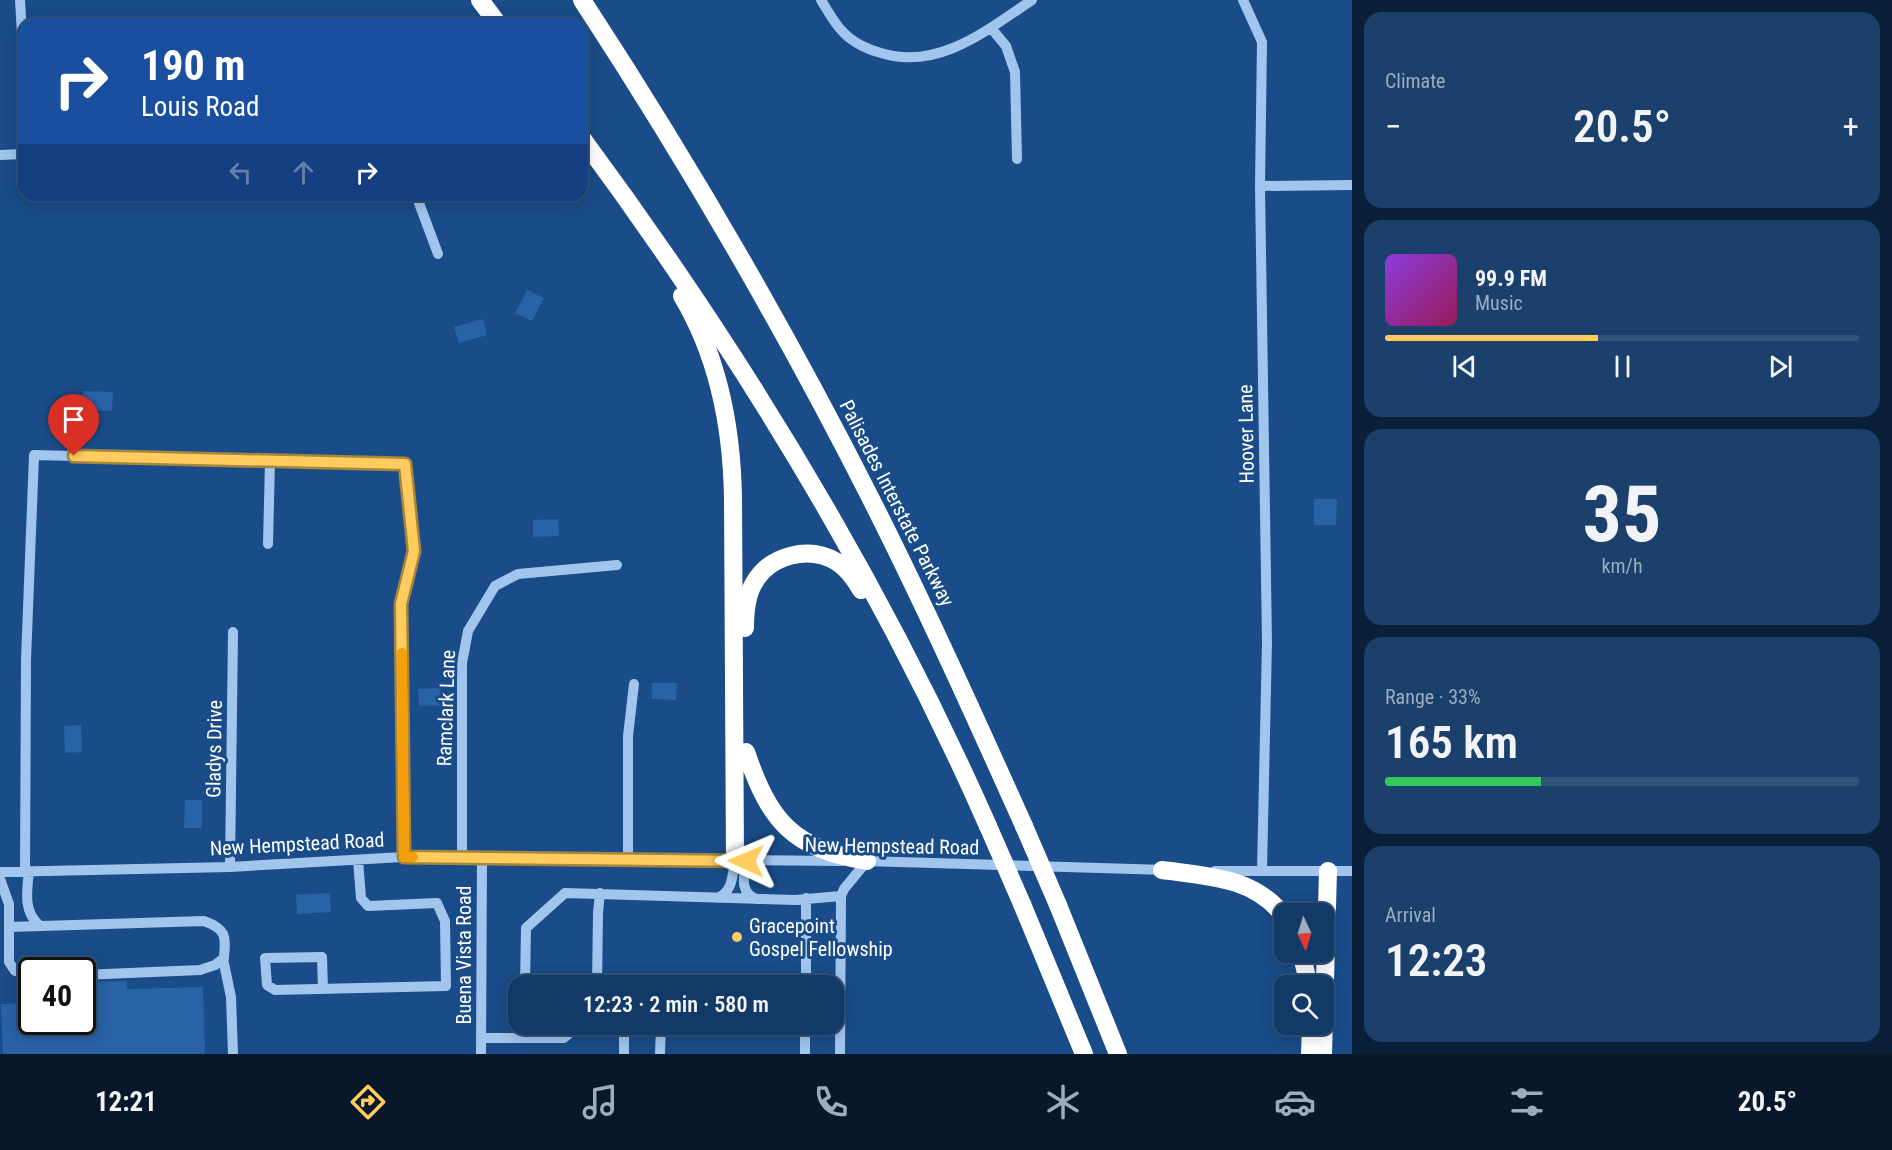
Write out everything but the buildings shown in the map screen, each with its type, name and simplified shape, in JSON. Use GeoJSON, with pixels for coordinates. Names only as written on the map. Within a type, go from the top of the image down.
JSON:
{"type":"FeatureCollection","features":[{"type":"Feature","properties":{"kind":"highway"},"geometry":{"type":"LineString","coordinates":[[480,0],[494,18]]}},
{"type":"Feature","properties":{"kind":"highway","name":"Palisades Interstate Parkway"},"geometry":{"type":"LineString","coordinates":[[582,0],[693,177],[808,378],[907,572],[1024,826],[1118,1054]]}},
{"type":"Feature","properties":{"kind":"highway"},"geometry":{"type":"LineString","coordinates":[[588,146],[688,286],[787,441],[856,560],[941,723],[988,825],[1084,1054]]}},
{"type":"Feature","properties":{"kind":"highway"},"geometry":{"type":"LineString","coordinates":[[609,174],[698,326],[714,367],[725,410],[733,484],[740,861]]}},
{"type":"Feature","properties":{"kind":"highway"},"geometry":{"type":"LineString","coordinates":[[740,861],[746,752],[745,623],[750,591],[758,576],[770,565],[785,557],[801,554],[830,559],[842,566],[852,576],[941,723]]}},
{"type":"Feature","properties":{"kind":"highway"},"geometry":{"type":"LineString","coordinates":[[746,752],[764,796],[778,818],[791,832],[805,843],[822,850],[867,861]]}},
{"type":"Feature","properties":{"kind":"highway"},"geometry":{"type":"LineString","coordinates":[[1162,870],[1246,885],[1274,905]]}},
{"type":"Feature","properties":{"kind":"highway"},"geometry":{"type":"LineString","coordinates":[[1317,903],[1322,871]]}},
{"type":"Feature","properties":{"kind":"highway"},"geometry":{"type":"LineString","coordinates":[[1322,871],[1323,1054]]}},
{"type":"Feature","properties":{"kind":"highway"},"geometry":{"type":"LineString","coordinates":[[1072,939],[1125,1054]]}},
{"type":"Feature","properties":{"kind":"highway"},"geometry":{"type":"LineString","coordinates":[[1310,1054],[1311,1035]]}},
{"type":"Feature","properties":{"kind":"street"},"geometry":{"type":"LineString","coordinates":[[20,0],[21,18]]}},
{"type":"Feature","properties":{"kind":"street"},"geometry":{"type":"LineString","coordinates":[[821,0],[845,34],[872,50],[894,57],[922,58],[946,52],[991,28],[1032,0]]}},
{"type":"Feature","properties":{"kind":"street","name":"Hoover Lane"},"geometry":{"type":"LineString","coordinates":[[1243,0],[1262,42],[1260,186],[1267,642],[1262,872]]}},
{"type":"Feature","properties":{"kind":"street"},"geometry":{"type":"LineString","coordinates":[[991,28],[1006,46],[1015,72],[1017,159]]}},
{"type":"Feature","properties":{"kind":"street"},"geometry":{"type":"LineString","coordinates":[[0,155],[18,154]]}},
{"type":"Feature","properties":{"kind":"street"},"geometry":{"type":"LineString","coordinates":[[1260,186],[1352,185]]}},
{"type":"Feature","properties":{"kind":"street"},"geometry":{"type":"LineString","coordinates":[[418,201],[438,254]]}},
{"type":"Feature","properties":{"kind":"street"},"geometry":{"type":"LineString","coordinates":[[39,925],[33,920],[27,906],[26,660],[34,455],[405,464],[414,551],[401,604],[404,857]]}},
{"type":"Feature","properties":{"kind":"street"},"geometry":{"type":"LineString","coordinates":[[268,544],[270,460]]}},
{"type":"Feature","properties":{"kind":"street","name":"Ramclark Lane"},"geometry":{"type":"LineString","coordinates":[[462,857],[462,663],[468,631],[495,586],[518,574],[617,565]]}},
{"type":"Feature","properties":{"kind":"street","name":"Gladys Drive"},"geometry":{"type":"LineString","coordinates":[[230,867],[233,632]]}},
{"type":"Feature","properties":{"kind":"street"},"geometry":{"type":"LineString","coordinates":[[628,859],[628,736],[634,684]]}},
{"type":"Feature","properties":{"kind":"street","name":"New Hempstead Road"},"geometry":{"type":"LineString","coordinates":[[0,872],[230,867],[404,857],[867,861],[1162,870],[1352,871]]}},
{"type":"Feature","properties":{"kind":"street","name":"Buena Vista Road"},"geometry":{"type":"LineString","coordinates":[[481,1054],[482,857]]}},
{"type":"Feature","properties":{"kind":"street"},"geometry":{"type":"LineString","coordinates":[[323,989],[322,957],[265,958],[267,985],[275,990],[323,989],[446,986],[445,921],[437,903],[368,906],[361,898],[358,860]]}},
{"type":"Feature","properties":{"kind":"street"},"geometry":{"type":"LineString","coordinates":[[718,898],[730,888],[740,861]]}},
{"type":"Feature","properties":{"kind":"street"},"geometry":{"type":"LineString","coordinates":[[740,861],[744,888],[747,894],[758,899]]}},
{"type":"Feature","properties":{"kind":"street"},"geometry":{"type":"LineString","coordinates":[[838,975],[841,896],[867,861]]}},
{"type":"Feature","properties":{"kind":"street"},"geometry":{"type":"LineString","coordinates":[[0,879],[9,904],[9,962],[18,972]]}},
{"type":"Feature","properties":{"kind":"street"},"geometry":{"type":"LineString","coordinates":[[525,975],[526,928],[565,893],[758,899],[841,896]]}},
{"type":"Feature","properties":{"kind":"street"},"geometry":{"type":"LineString","coordinates":[[597,975],[600,893]]}},
{"type":"Feature","properties":{"kind":"street"},"geometry":{"type":"LineString","coordinates":[[806,898],[806,975]]}},
{"type":"Feature","properties":{"kind":"street"},"geometry":{"type":"LineString","coordinates":[[9,927],[204,921],[218,926],[224,935],[223,959],[231,997],[233,1054]]}},
{"type":"Feature","properties":{"kind":"street"},"geometry":{"type":"LineString","coordinates":[[96,974],[200,970],[215,965],[223,959]]}},
{"type":"Feature","properties":{"kind":"street"},"geometry":{"type":"LineString","coordinates":[[481,1038],[564,1038],[567,1035]]}},
{"type":"Feature","properties":{"kind":"street"},"geometry":{"type":"LineString","coordinates":[[624,1035],[624,1054]]}},
{"type":"Feature","properties":{"kind":"street"},"geometry":{"type":"LineString","coordinates":[[660,1054],[661,1035]]}},
{"type":"Feature","properties":{"kind":"street"},"geometry":{"type":"LineString","coordinates":[[805,1035],[805,1054]]}},
{"type":"Feature","properties":{"kind":"street"},"geometry":{"type":"LineString","coordinates":[[839,1035],[840,1054]]}},
{"type":"Feature","properties":{"kind":"slow traffic"},"geometry":{"type":"LineString","coordinates":[[402,653],[404,857],[413,857]]}},
{"type":"Feature","properties":{"kind":"place","name":"Gracepoint Gospel Fellowship"},"geometry":{"type":"Point","coordinates":[737,937]}},
{"type":"Feature","properties":{"kind":"route"},"geometry":{"type":"LineString","coordinates":[[74,456],[405,464],[414,551],[401,604],[404,857],[746,861]]}}]}
